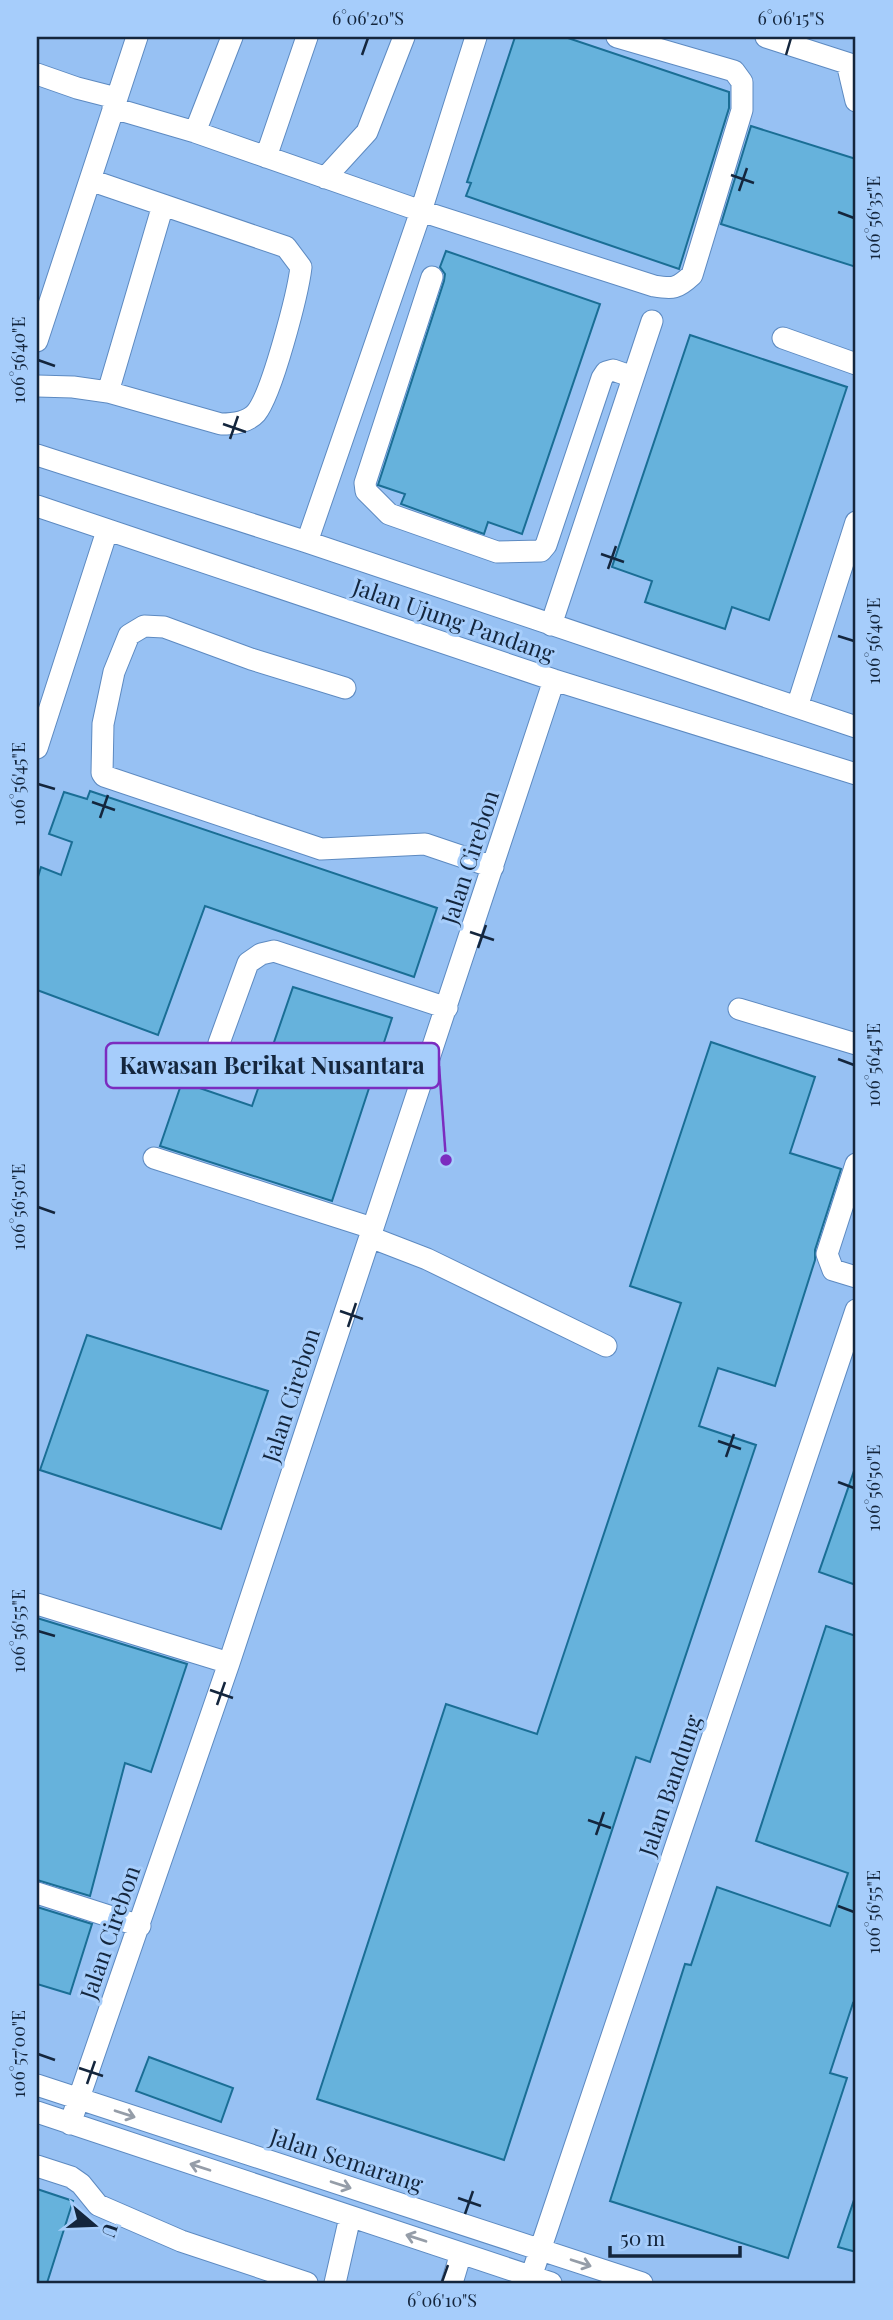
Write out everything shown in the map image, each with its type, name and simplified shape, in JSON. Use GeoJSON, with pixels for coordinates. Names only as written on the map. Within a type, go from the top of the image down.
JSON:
{"type":"FeatureCollection","features":[{"type":"Feature","properties":{"kind":"street"},"geometry":{"type":"LineString","coordinates":[[37,341],[137,37]]}},
{"type":"Feature","properties":{"kind":"street"},"geometry":{"type":"LineString","coordinates":[[195,132],[232,37]]}},
{"type":"Feature","properties":{"kind":"street"},"geometry":{"type":"LineString","coordinates":[[266,157],[307,37]]}},
{"type":"Feature","properties":{"kind":"street"},"geometry":{"type":"LineString","coordinates":[[325,178],[367,132],[404,37]]}},
{"type":"Feature","properties":{"kind":"street"},"geometry":{"type":"LineString","coordinates":[[307,542],[421,211],[476,37]]}},
{"type":"Feature","properties":{"kind":"street"},"geometry":{"type":"LineString","coordinates":[[37,74],[421,211],[654,286],[673,288],[692,275],[742,110],[742,82],[734,71],[617,37]]}},
{"type":"Feature","properties":{"kind":"street"},"geometry":{"type":"LineString","coordinates":[[766,37],[798,42],[851,64],[856,101]]}},
{"type":"Feature","properties":{"kind":"street"},"geometry":{"type":"LineString","coordinates":[[37,386],[108,392],[221,424],[237,424],[256,414],[267,391],[299,289],[301,267],[286,247],[90,180]]}},
{"type":"Feature","properties":{"kind":"street"},"geometry":{"type":"LineString","coordinates":[[108,392],[163,205]]}},
{"type":"Feature","properties":{"kind":"street"},"geometry":{"type":"LineString","coordinates":[[432,277],[365,482],[366,491],[389,514],[497,552],[541,551],[546,545],[602,378],[606,372],[613,370],[633,377]]}},
{"type":"Feature","properties":{"kind":"street"},"geometry":{"type":"LineString","coordinates":[[551,625],[652,321]]}},
{"type":"Feature","properties":{"kind":"street"},"geometry":{"type":"LineString","coordinates":[[783,338],[856,364]]}},
{"type":"Feature","properties":{"kind":"street"},"geometry":{"type":"LineString","coordinates":[[37,455],[307,542],[856,727]]}},
{"type":"Feature","properties":{"kind":"street","name":"Jalan Ujung Pandang"},"geometry":{"type":"LineString","coordinates":[[37,506],[554,680],[856,774]]}},
{"type":"Feature","properties":{"kind":"street"},"geometry":{"type":"LineString","coordinates":[[797,707],[856,522]]}},
{"type":"Feature","properties":{"kind":"street"},"geometry":{"type":"LineString","coordinates":[[37,748],[107,531]]}},
{"type":"Feature","properties":{"kind":"street"},"geometry":{"type":"LineString","coordinates":[[345,688],[251,659],[164,627],[144,626],[129,635],[114,672],[103,724],[102,773],[104,776],[321,849],[425,844],[493,867]]}},
{"type":"Feature","properties":{"kind":"street","name":"Jalan Cirebon"},"geometry":{"type":"LineString","coordinates":[[71,2124],[229,1663],[554,680]]}},
{"type":"Feature","properties":{"kind":"street"},"geometry":{"type":"LineString","coordinates":[[219,1043],[248,963],[261,954],[274,951],[447,1008]]}},
{"type":"Feature","properties":{"kind":"street"},"geometry":{"type":"LineString","coordinates":[[739,1009],[856,1044]]}},
{"type":"Feature","properties":{"kind":"street"},"geometry":{"type":"LineString","coordinates":[[154,1157],[371,1232],[606,1346]]}},
{"type":"Feature","properties":{"kind":"street"},"geometry":{"type":"LineString","coordinates":[[856,1164],[827,1254],[833,1270],[856,1277]]}},
{"type":"Feature","properties":{"kind":"street","name":"Jalan Bandung"},"geometry":{"type":"LineString","coordinates":[[541,2280],[541,2250],[856,1310]]}},
{"type":"Feature","properties":{"kind":"street"},"geometry":{"type":"LineString","coordinates":[[37,1604],[229,1663]]}},
{"type":"Feature","properties":{"kind":"street"},"geometry":{"type":"LineString","coordinates":[[37,1893],[140,1926]]}},
{"type":"Feature","properties":{"kind":"street","name":"Jalan Semarang"},"geometry":{"type":"LineString","coordinates":[[37,2085],[642,2283]]}},
{"type":"Feature","properties":{"kind":"street"},"geometry":{"type":"LineString","coordinates":[[37,2112],[541,2280]]}},
{"type":"Feature","properties":{"kind":"street"},"geometry":{"type":"LineString","coordinates":[[37,2166],[71,2177],[81,2184],[98,2205],[181,2241],[307,2283]]}},
{"type":"Feature","properties":{"kind":"street"},"geometry":{"type":"LineString","coordinates":[[335,2283],[350,2217]]}},
{"type":"Feature","properties":{"kind":"street"},"geometry":{"type":"LineString","coordinates":[[452,2283],[461,2253]]}},
{"type":"Feature","properties":{"kind":"shaded area"},"geometry":{"type":"Polygon","coordinates":[[[37,37],[856,37],[856,2283],[37,2283],[37,37]]]}},
{"type":"Feature","properties":{"kind":"building"},"geometry":{"type":"Polygon","coordinates":[[[515,37],[565,37],[729,92],[729,108],[679,269],[466,196],[471,183],[467,182],[515,37]]]}},
{"type":"Feature","properties":{"kind":"building"},"geometry":{"type":"Polygon","coordinates":[[[751,126],[856,159],[856,267],[721,224],[751,126]]]}},
{"type":"Feature","properties":{"kind":"building"},"geometry":{"type":"Polygon","coordinates":[[[446,251],[600,304],[522,534],[488,522],[484,534],[401,504],[405,494],[378,485],[444,281],[445,274],[440,267],[446,251]]]}},
{"type":"Feature","properties":{"kind":"building"},"geometry":{"type":"Polygon","coordinates":[[[690,335],[847,387],[769,620],[732,607],[725,629],[645,602],[652,581],[612,567],[690,335]]]}},
{"type":"Feature","properties":{"kind":"building"},"geometry":{"type":"Polygon","coordinates":[[[90,791],[437,908],[414,977],[205,906],[158,1035],[37,990],[37,880],[41,867],[61,875],[72,842],[49,834],[64,792],[87,799],[90,791]]]}},
{"type":"Feature","properties":{"kind":"building"},"geometry":{"type":"Polygon","coordinates":[[[293,987],[392,1018],[332,1201],[160,1146],[182,1082],[252,1106],[293,987]]]}},
{"type":"Feature","properties":{"kind":"building"},"geometry":{"type":"Polygon","coordinates":[[[711,1042],[815,1077],[790,1153],[841,1169],[775,1386],[718,1368],[699,1426],[756,1445],[650,1762],[636,1757],[504,2160],[317,2099],[446,1704],[537,1734],[681,1303],[630,1286],[711,1042]]]}},
{"type":"Feature","properties":{"kind":"building"},"geometry":{"type":"Polygon","coordinates":[[[87,1335],[268,1391],[221,1529],[40,1470],[87,1335]]]}},
{"type":"Feature","properties":{"kind":"building"},"geometry":{"type":"Polygon","coordinates":[[[854,1471],[856,1472],[856,1585],[819,1572],[854,1471]]]}},
{"type":"Feature","properties":{"kind":"building"},"geometry":{"type":"Polygon","coordinates":[[[37,1618],[187,1664],[151,1772],[125,1763],[90,1896],[37,1880],[37,1618]]]}},
{"type":"Feature","properties":{"kind":"building"},"geometry":{"type":"Polygon","coordinates":[[[826,1626],[856,1636],[856,2005],[853,2003],[830,2073],[847,2078],[788,2258],[610,2201],[685,1964],[691,1965],[717,1887],[830,1926],[848,1873],[756,1841],[826,1626]]]}},
{"type":"Feature","properties":{"kind":"building"},"geometry":{"type":"Polygon","coordinates":[[[37,1907],[92,1924],[70,1994],[37,1984],[37,1907]]]}},
{"type":"Feature","properties":{"kind":"building"},"geometry":{"type":"Polygon","coordinates":[[[149,2057],[233,2088],[221,2122],[136,2091],[149,2057]]]}},
{"type":"Feature","properties":{"kind":"building"},"geometry":{"type":"Polygon","coordinates":[[[37,2189],[73,2201],[47,2283],[37,2283],[37,2189]]]}},
{"type":"Feature","properties":{"kind":"building"},"geometry":{"type":"Polygon","coordinates":[[[854,2200],[856,2201],[856,2252],[838,2247],[854,2200]]]}},
{"type":"Feature","properties":{"kind":"place","name":"Kawasan Berikat Nusantara"},"geometry":{"type":"Point","coordinates":[446,1160]}}]}
